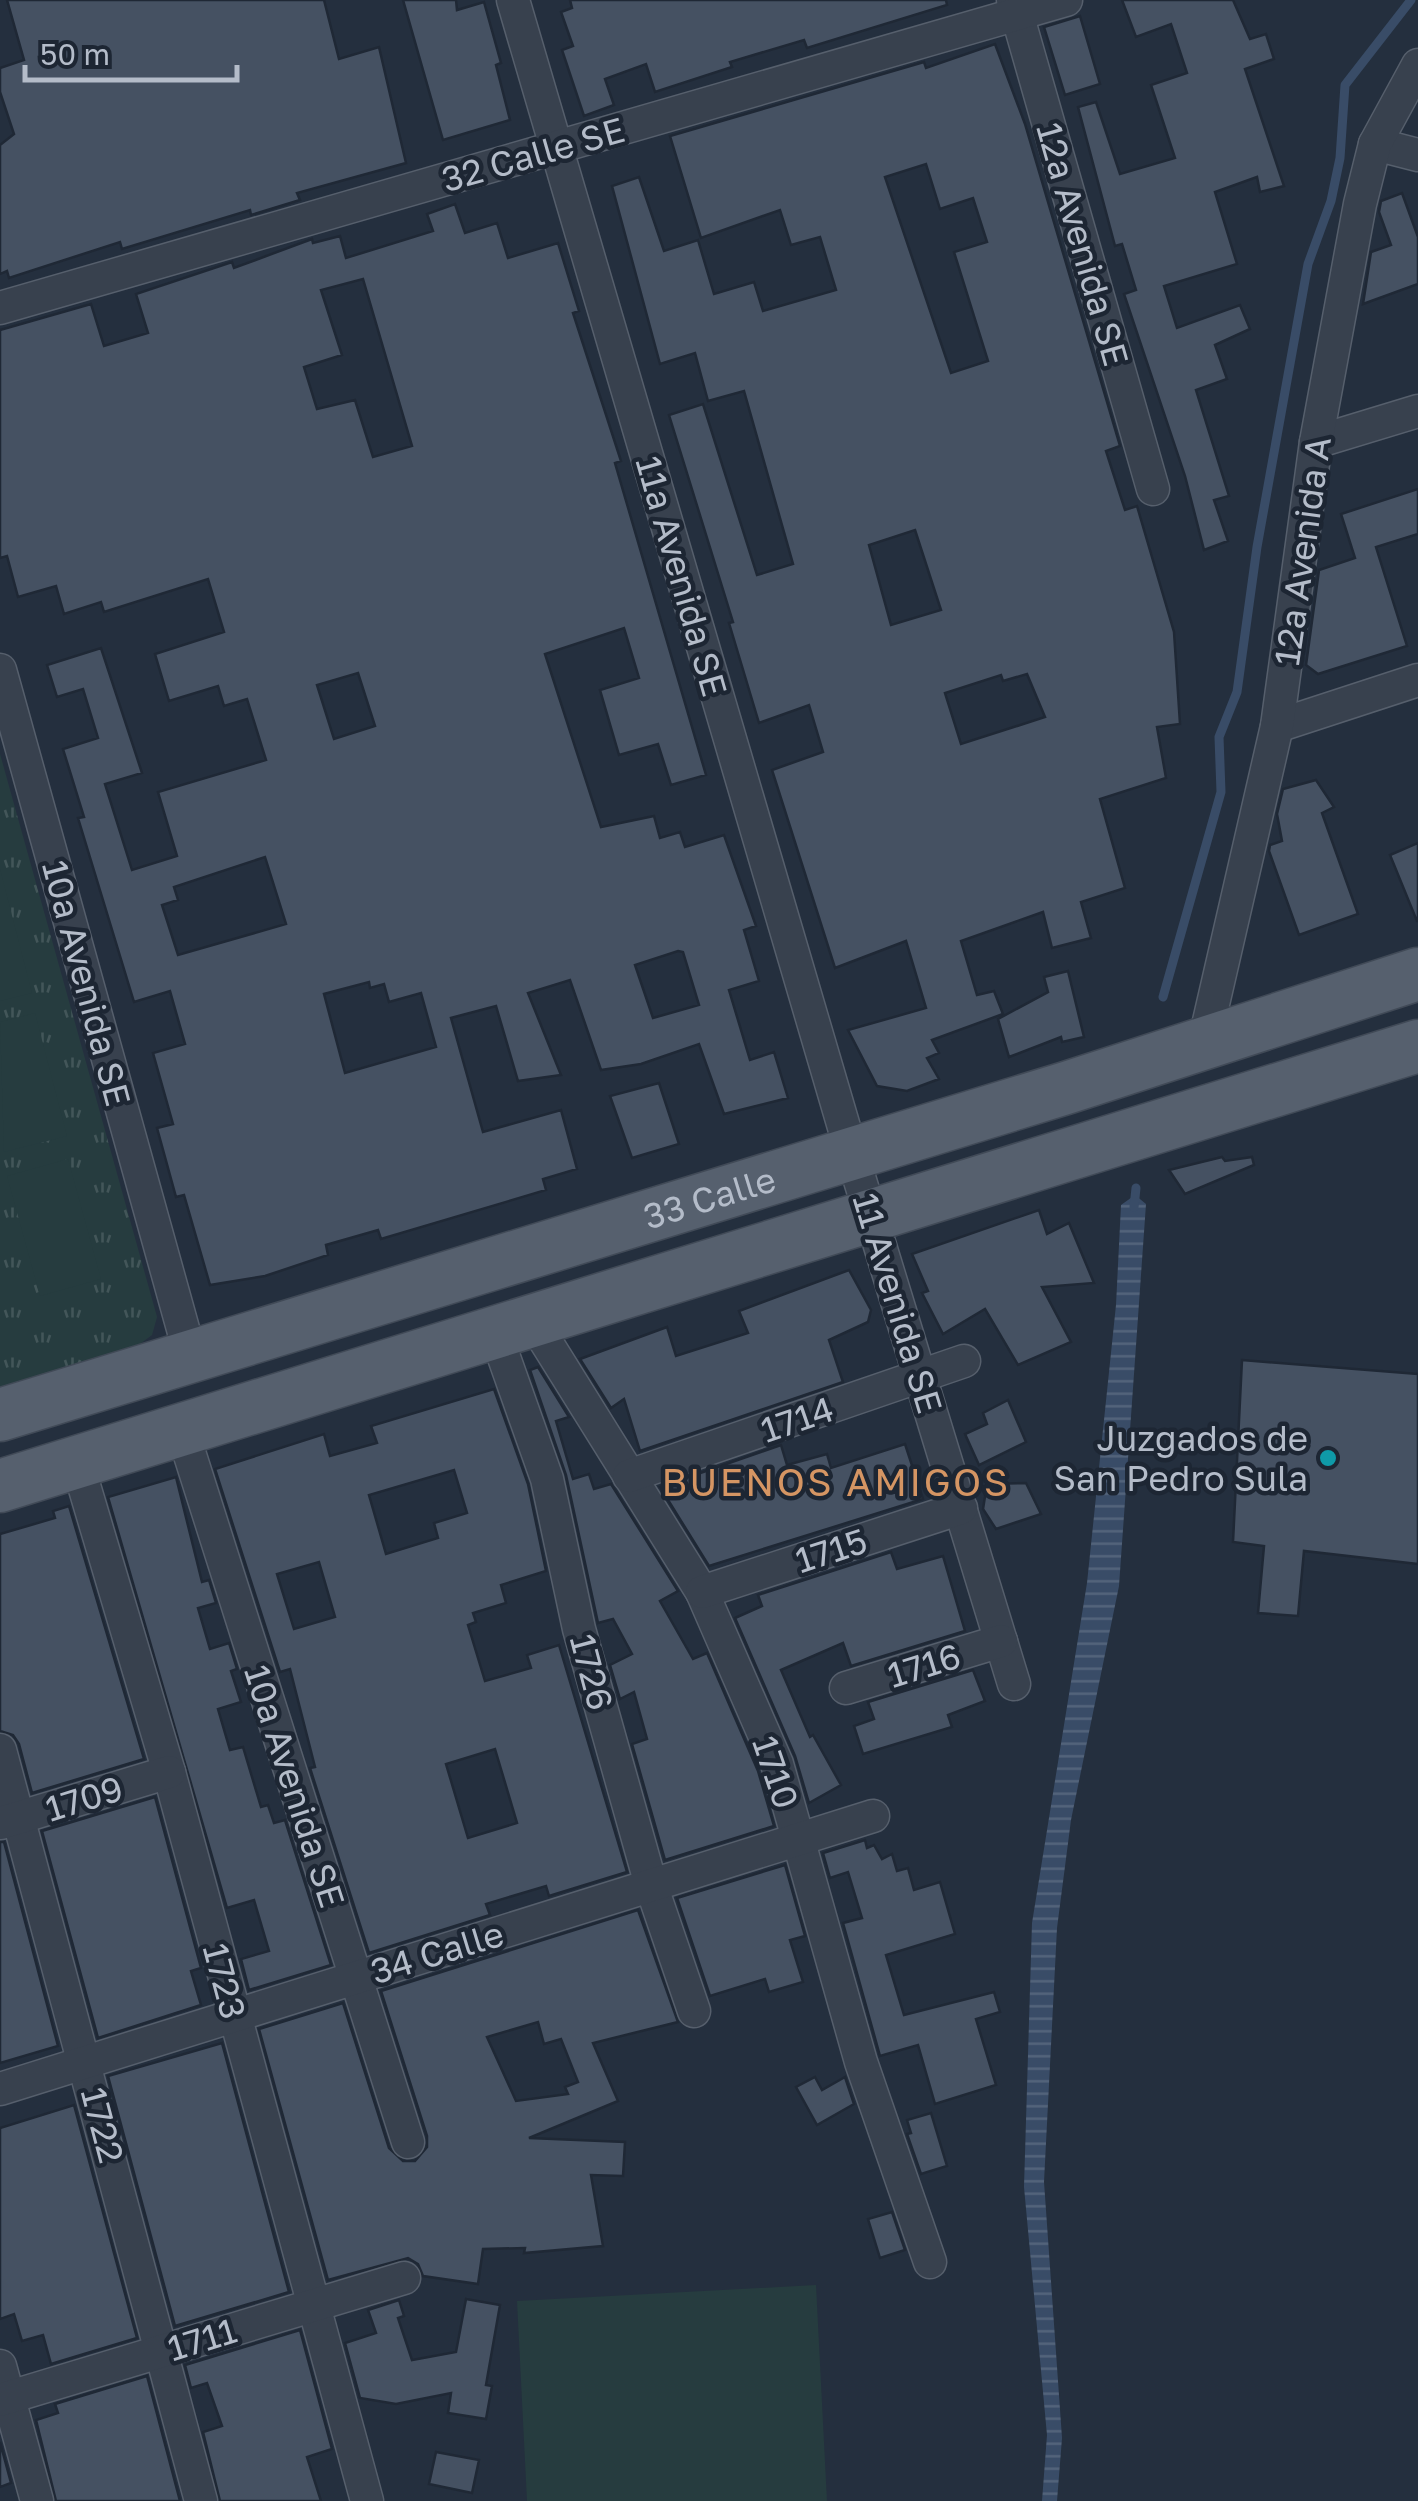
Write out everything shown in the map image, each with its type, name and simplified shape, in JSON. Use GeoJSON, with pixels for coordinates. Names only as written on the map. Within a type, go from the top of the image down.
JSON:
{"type":"FeatureCollection","features":[{"type":"Feature","properties":{"kind":"main road","name":"33 Calle"},"geometry":{"type":"LineString","coordinates":[[0,1414],[1204,1044],[1418,974]]}},
{"type":"Feature","properties":{"kind":"main road","name":"33 Calle"},"geometry":{"type":"LineString","coordinates":[[0,1486],[1418,1046]]}},
{"type":"Feature","properties":{"kind":"street","name":"11a Avenida SE"},"geometry":{"type":"LineString","coordinates":[[513,0],[851,1151]]}},
{"type":"Feature","properties":{"kind":"street","name":"32 Calle SE"},"geometry":{"type":"LineString","coordinates":[[0,308],[556,148],[1015,7],[1066,0]]}},
{"type":"Feature","properties":{"kind":"street","name":"12a Avenida SE"},"geometry":{"type":"LineString","coordinates":[[1015,7],[1153,489]]}},
{"type":"Feature","properties":{"kind":"street","name":"12a Avenida A"},"geometry":{"type":"LineString","coordinates":[[1204,1044],[1277,726],[1316,442],[1360,204],[1376,144],[1418,66]]}},
{"type":"Feature","properties":{"kind":"street"},"geometry":{"type":"LineString","coordinates":[[1376,144],[1418,156]]}},
{"type":"Feature","properties":{"kind":"street"},"geometry":{"type":"LineString","coordinates":[[1316,442],[1418,411]]}},
{"type":"Feature","properties":{"kind":"street","name":"10a Avenida SE"},"geometry":{"type":"LineString","coordinates":[[0,670],[190,1354]]}},
{"type":"Feature","properties":{"kind":"street"},"geometry":{"type":"LineString","coordinates":[[1277,726],[1418,680]]}},
{"type":"Feature","properties":{"kind":"street","name":"11 Avenida SE"},"geometry":{"type":"LineString","coordinates":[[851,1151],[1014,1684]]}},
{"type":"Feature","properties":{"kind":"street","name":"1710"},"geometry":{"type":"LineString","coordinates":[[514,1326],[628,1476],[702,1592],[777,1764],[861,2062],[930,2262]]}},
{"type":"Feature","properties":{"kind":"street","name":"1726"},"geometry":{"type":"LineString","coordinates":[[514,1326],[579,1629],[650,1885],[694,2011]]}},
{"type":"Feature","properties":{"kind":"street","name":"1714"},"geometry":{"type":"LineString","coordinates":[[628,1476],[964,1362]]}},
{"type":"Feature","properties":{"kind":"street","name":"10a Avenida SE"},"geometry":{"type":"LineString","coordinates":[[182,1430],[408,2142]]}},
{"type":"Feature","properties":{"kind":"street","name":"1723"},"geometry":{"type":"LineString","coordinates":[[77,1462],[169,1772],[367,2501]]}},
{"type":"Feature","properties":{"kind":"street","name":"1715"},"geometry":{"type":"LineString","coordinates":[[702,1592],[961,1508]]}},
{"type":"Feature","properties":{"kind":"street","name":"1716"},"geometry":{"type":"LineString","coordinates":[[846,1688],[1001,1641]]}},
{"type":"Feature","properties":{"kind":"street","name":"1722"},"geometry":{"type":"LineString","coordinates":[[0,1750],[10,1821],[86,2062],[202,2501]]}},
{"type":"Feature","properties":{"kind":"street","name":"1709"},"geometry":{"type":"LineString","coordinates":[[10,1821],[169,1772]]}},
{"type":"Feature","properties":{"kind":"street","name":"34 Calle"},"geometry":{"type":"LineString","coordinates":[[0,2089],[873,1816]]}},
{"type":"Feature","properties":{"kind":"street","name":"1711"},"geometry":{"type":"LineString","coordinates":[[3,2388],[163,2351],[404,2278]]}},
{"type":"Feature","properties":{"kind":"street"},"geometry":{"type":"LineString","coordinates":[[3,2388],[37,2501]]}},
{"type":"Feature","properties":{"kind":"green space"},"geometry":{"type":"Polygon","coordinates":[[[0,754],[157,1317],[152,1335],[133,1349],[0,1391],[0,754]]]}},
{"type":"Feature","properties":{"kind":"green space"},"geometry":{"type":"Polygon","coordinates":[[[0,869],[32,993],[0,1001],[0,869]]]}},
{"type":"Feature","properties":{"kind":"green space"},"geometry":{"type":"Polygon","coordinates":[[[35,1013],[67,1136],[4,1152],[0,1022],[35,1013]]]}},
{"type":"Feature","properties":{"kind":"green space"},"geometry":{"type":"Polygon","coordinates":[[[68,1159],[101,1279],[40,1296],[7,1176],[68,1159]]]}},
{"type":"Feature","properties":{"kind":"green space"},"geometry":{"type":"Polygon","coordinates":[[[816,2285],[827,2501],[527,2501],[517,2301],[816,2285]]]}},
{"type":"Feature","properties":{"kind":"water"},"geometry":{"type":"Polygon","coordinates":[[[1135,1195],[1146,1204],[1119,1586],[1071,1820],[1057,1928],[1044,2182],[1062,2438],[1057,2501],[1042,2501],[1047,2435],[1024,2187],[1032,1923],[1087,1583],[1116,1305],[1121,1205],[1135,1195]]]}},
{"type":"Feature","properties":{"kind":"building"},"geometry":{"type":"Polygon","coordinates":[[[7,0],[324,0],[339,59],[379,47],[406,163],[297,193],[300,200],[251,215],[250,210],[122,249],[120,242],[9,278],[7,271],[0,274],[0,145],[14,134],[0,92],[0,68],[24,60],[7,0]]]}},
{"type":"Feature","properties":{"kind":"building"},"geometry":{"type":"Polygon","coordinates":[[[403,0],[456,0],[457,10],[484,2],[501,63],[496,65],[510,120],[443,140],[403,0]]]}},
{"type":"Feature","properties":{"kind":"building"},"geometry":{"type":"Polygon","coordinates":[[[570,0],[946,0],[947,5],[807,48],[804,40],[730,62],[732,67],[655,92],[646,64],[605,79],[614,105],[584,116],[562,50],[573,46],[561,12],[572,8],[570,0]]]}},
{"type":"Feature","properties":{"kind":"building"},"geometry":{"type":"Polygon","coordinates":[[[1122,0],[1233,0],[1250,39],[1266,34],[1274,59],[1245,69],[1284,186],[1260,192],[1257,177],[1215,192],[1237,264],[1164,286],[1177,328],[1240,305],[1250,329],[1215,345],[1227,379],[1196,390],[1229,496],[1214,500],[1228,541],[1204,550],[1185,476],[1124,294],[1136,290],[1122,244],[1115,246],[1078,107],[1096,102],[1120,174],[1175,158],[1151,85],[1187,73],[1171,24],[1136,37],[1122,0]]]}},
{"type":"Feature","properties":{"kind":"building"},"geometry":{"type":"Polygon","coordinates":[[[1080,16],[1100,84],[1065,95],[1044,27],[1080,16]]]}},
{"type":"Feature","properties":{"kind":"building"},"geometry":{"type":"Polygon","coordinates":[[[995,44],[1025,124],[1120,446],[1106,451],[1125,510],[1137,506],[1174,632],[1180,724],[1157,727],[1166,778],[1100,799],[1125,888],[1081,902],[1091,938],[1052,948],[1043,912],[961,941],[977,995],[994,991],[1003,1014],[932,1040],[939,1053],[927,1058],[939,1079],[907,1091],[877,1086],[848,1030],[926,1008],[906,941],[835,968],[772,770],[823,752],[809,705],[759,723],[729,623],[733,622],[669,415],[703,404],[757,575],[793,564],[744,391],[708,401],[695,353],[660,364],[612,186],[639,177],[664,251],[698,240],[714,294],[754,282],[763,311],[836,290],[820,237],[791,245],[780,210],[701,238],[670,136],[924,62],[926,68],[995,44]],[[926,164],[885,177],[951,373],[988,361],[954,252],[987,242],[973,198],[940,209],[926,164]],[[915,530],[869,545],[891,625],[941,610],[915,530]],[[1027,674],[1003,681],[1001,675],[945,693],[961,744],[1045,717],[1027,674]]]}},
{"type":"Feature","properties":{"kind":"building"},"geometry":{"type":"Polygon","coordinates":[[[1402,193],[1418,237],[1418,284],[1363,304],[1371,252],[1391,245],[1379,212],[1381,201],[1402,193]]]}},
{"type":"Feature","properties":{"kind":"building"},"geometry":{"type":"Polygon","coordinates":[[[455,204],[465,233],[497,223],[508,258],[558,243],[579,311],[573,313],[621,461],[615,463],[706,775],[671,785],[658,744],[619,755],[600,690],[639,678],[624,628],[545,654],[601,827],[654,816],[660,838],[680,832],[685,847],[724,835],[756,926],[744,930],[759,981],[729,990],[750,1060],[774,1052],[788,1098],[724,1114],[699,1044],[641,1064],[601,1070],[570,980],[528,993],[561,1075],[518,1081],[496,1006],[451,1018],[483,1132],[561,1110],[577,1169],[543,1179],[546,1190],[381,1239],[378,1230],[326,1245],[328,1255],[265,1276],[210,1285],[184,1195],[176,1197],[157,1128],[173,1124],[153,1053],[185,1044],[170,991],[134,1002],[78,818],[84,817],[63,749],[98,738],[83,689],[57,697],[47,665],[101,648],[142,773],[105,784],[132,870],[177,856],[158,792],[266,760],[247,699],[224,706],[218,686],[169,701],[155,654],[224,632],[208,579],[104,612],[101,602],[64,614],[56,586],[18,597],[7,556],[0,558],[0,330],[91,304],[104,346],[148,333],[136,294],[232,262],[234,268],[312,239],[313,243],[340,236],[346,258],[433,231],[427,214],[455,204]],[[363,279],[321,290],[342,355],[304,367],[317,409],[355,400],[373,457],[412,446],[363,279]],[[358,673],[317,685],[334,739],[375,726],[358,673]],[[265,857],[174,887],[178,900],[162,905],[178,955],[286,924],[265,857]],[[683,952],[635,965],[653,1018],[699,1005],[683,952]],[[369,982],[324,994],[345,1073],[436,1047],[421,993],[389,1002],[384,984],[370,988],[369,982]]]}},
{"type":"Feature","properties":{"kind":"building"},"geometry":{"type":"Polygon","coordinates":[[[1418,489],[1418,534],[1376,547],[1407,646],[1318,674],[1306,665],[1319,570],[1355,558],[1341,514],[1418,489]]]}},
{"type":"Feature","properties":{"kind":"building"},"geometry":{"type":"Polygon","coordinates":[[[1316,780],[1334,807],[1322,813],[1358,914],[1299,935],[1269,851],[1270,845],[1282,841],[1277,814],[1283,789],[1316,780]]]}},
{"type":"Feature","properties":{"kind":"building"},"geometry":{"type":"Polygon","coordinates":[[[1418,843],[1418,921],[1417,921],[1390,855],[1418,843]]]}},
{"type":"Feature","properties":{"kind":"building"},"geometry":{"type":"Polygon","coordinates":[[[1068,971],[1084,1037],[1062,1042],[1061,1037],[1009,1057],[998,1019],[1048,992],[1044,977],[1068,971]]]}},
{"type":"Feature","properties":{"kind":"building"},"geometry":{"type":"Polygon","coordinates":[[[659,1083],[679,1144],[632,1158],[610,1096],[659,1083]]]}},
{"type":"Feature","properties":{"kind":"building"},"geometry":{"type":"Polygon","coordinates":[[[1222,1157],[1225,1161],[1252,1157],[1254,1165],[1185,1194],[1169,1170],[1222,1157]]]}},
{"type":"Feature","properties":{"kind":"building"},"geometry":{"type":"Polygon","coordinates":[[[1039,1210],[1047,1234],[1069,1223],[1094,1283],[1042,1287],[1071,1342],[1018,1365],[985,1309],[943,1334],[922,1293],[928,1291],[912,1254],[1039,1210]]]}},
{"type":"Feature","properties":{"kind":"building"},"geometry":{"type":"Polygon","coordinates":[[[849,1270],[871,1310],[868,1322],[829,1340],[843,1382],[640,1451],[624,1399],[611,1408],[580,1359],[667,1327],[676,1356],[748,1333],[739,1311],[849,1270]]]}},
{"type":"Feature","properties":{"kind":"building","name":"Juzgados de San Pedro Sula"},"geometry":{"type":"Polygon","coordinates":[[[1242,1360],[1418,1374],[1418,1564],[1304,1551],[1298,1616],[1258,1613],[1264,1546],[1233,1542],[1242,1360]]]}},
{"type":"Feature","properties":{"kind":"building"},"geometry":{"type":"Polygon","coordinates":[[[538,1367],[569,1417],[556,1421],[573,1479],[589,1474],[594,1489],[611,1484],[678,1591],[660,1601],[693,1659],[707,1653],[758,1771],[774,1826],[665,1860],[632,1744],[647,1739],[634,1692],[620,1699],[610,1665],[632,1654],[613,1619],[598,1623],[566,1475],[530,1370],[538,1367]]]}},
{"type":"Feature","properties":{"kind":"building"},"geometry":{"type":"Polygon","coordinates":[[[494,1389],[528,1484],[546,1571],[501,1585],[506,1603],[473,1613],[476,1622],[468,1625],[485,1681],[531,1668],[527,1655],[559,1645],[627,1872],[549,1896],[546,1886],[486,1904],[490,1915],[369,1953],[310,1768],[315,1767],[290,1669],[280,1672],[215,1469],[324,1434],[330,1456],[377,1443],[371,1426],[494,1389]],[[454,1470],[369,1495],[386,1554],[438,1538],[434,1523],[467,1513],[454,1470]],[[319,1562],[277,1574],[294,1629],[335,1617],[319,1562]],[[495,1749],[446,1764],[468,1838],[517,1823],[495,1749]]]}},
{"type":"Feature","properties":{"kind":"building"},"geometry":{"type":"Polygon","coordinates":[[[1008,1400],[1026,1442],[979,1465],[965,1434],[987,1424],[983,1413],[1008,1400]]]}},
{"type":"Feature","properties":{"kind":"building"},"geometry":{"type":"Polygon","coordinates":[[[905,1444],[923,1499],[709,1566],[660,1487],[781,1445],[787,1465],[827,1454],[831,1468],[905,1444]]]}},
{"type":"Feature","properties":{"kind":"building"},"geometry":{"type":"Polygon","coordinates":[[[176,1477],[202,1582],[209,1580],[216,1603],[198,1608],[210,1649],[229,1643],[237,1669],[231,1671],[241,1702],[218,1709],[230,1750],[243,1747],[261,1807],[268,1805],[274,1823],[285,1820],[331,1965],[249,1990],[241,1959],[269,1951],[254,1900],[227,1908],[108,1497],[176,1477]]]}},
{"type":"Feature","properties":{"kind":"building"},"geometry":{"type":"Polygon","coordinates":[[[1026,1483],[1041,1514],[996,1529],[983,1509],[987,1484],[1026,1483]]]}},
{"type":"Feature","properties":{"kind":"building"},"geometry":{"type":"Polygon","coordinates":[[[69,1506],[144,1759],[32,1793],[19,1744],[13,1735],[0,1731],[0,1534],[55,1518],[53,1511],[69,1506]]]}},
{"type":"Feature","properties":{"kind":"building"},"geometry":{"type":"Polygon","coordinates":[[[891,1552],[897,1569],[943,1556],[965,1631],[851,1666],[843,1643],[781,1670],[810,1737],[813,1735],[841,1785],[809,1803],[795,1756],[735,1618],[762,1606],[758,1595],[891,1552]]]}},
{"type":"Feature","properties":{"kind":"building"},"geometry":{"type":"Polygon","coordinates":[[[973,1670],[985,1701],[948,1715],[952,1727],[863,1754],[854,1726],[874,1719],[868,1702],[973,1670]]]}},
{"type":"Feature","properties":{"kind":"building"},"geometry":{"type":"Polygon","coordinates":[[[155,1797],[201,1968],[191,1971],[201,2005],[98,2038],[42,1831],[155,1797]]]}},
{"type":"Feature","properties":{"kind":"building"},"geometry":{"type":"Polygon","coordinates":[[[865,1840],[867,1848],[874,1845],[882,1859],[892,1854],[897,1871],[908,1868],[914,1890],[940,1882],[955,1934],[886,1955],[904,2015],[994,1992],[1000,2012],[976,2019],[996,2085],[935,2104],[918,2045],[880,2056],[843,1923],[862,1918],[848,1872],[830,1878],[823,1853],[865,1840]]]}},
{"type":"Feature","properties":{"kind":"building"},"geometry":{"type":"Polygon","coordinates":[[[0,1842],[4,1842],[58,2046],[0,2063],[0,1842]]]}},
{"type":"Feature","properties":{"kind":"building"},"geometry":{"type":"Polygon","coordinates":[[[785,1865],[805,1936],[790,1940],[803,1982],[769,1992],[765,1979],[710,1996],[677,1898],[785,1865]]]}},
{"type":"Feature","properties":{"kind":"building"},"geometry":{"type":"Polygon","coordinates":[[[638,1910],[678,2022],[593,2043],[618,2101],[529,2138],[625,2142],[623,2176],[591,2175],[603,2246],[524,2253],[525,2248],[483,2249],[478,2284],[423,2276],[418,2264],[408,2258],[328,2280],[259,2029],[343,2003],[389,2148],[403,2161],[415,2161],[427,2147],[427,2136],[381,1991],[638,1910]],[[538,2022],[487,2037],[516,2101],[568,2094],[565,2087],[578,2082],[561,2039],[544,2044],[538,2022]]]}},
{"type":"Feature","properties":{"kind":"building"},"geometry":{"type":"Polygon","coordinates":[[[222,2043],[289,2292],[175,2326],[108,2076],[222,2043]]]}},
{"type":"Feature","properties":{"kind":"building"},"geometry":{"type":"Polygon","coordinates":[[[815,2077],[822,2090],[845,2077],[854,2104],[817,2125],[796,2087],[815,2077]]]}},
{"type":"Feature","properties":{"kind":"building"},"geometry":{"type":"Polygon","coordinates":[[[74,2105],[137,2338],[51,2364],[43,2335],[22,2341],[14,2314],[0,2319],[0,2128],[74,2105]]]}},
{"type":"Feature","properties":{"kind":"building"},"geometry":{"type":"Polygon","coordinates":[[[931,2113],[947,2166],[921,2174],[907,2134],[911,2133],[907,2120],[931,2113]]]}},
{"type":"Feature","properties":{"kind":"building"},"geometry":{"type":"Polygon","coordinates":[[[892,2212],[905,2250],[880,2258],[868,2219],[892,2212]]]}},
{"type":"Feature","properties":{"kind":"building"},"geometry":{"type":"Polygon","coordinates":[[[466,2299],[500,2305],[486,2385],[492,2386],[486,2419],[448,2413],[451,2393],[396,2404],[360,2398],[345,2343],[376,2333],[368,2310],[399,2300],[404,2316],[398,2318],[412,2360],[456,2352],[466,2299]]]}},
{"type":"Feature","properties":{"kind":"building"},"geometry":{"type":"Polygon","coordinates":[[[300,2330],[332,2449],[307,2457],[321,2501],[220,2501],[203,2432],[222,2426],[207,2383],[191,2388],[185,2365],[300,2330]]]}},
{"type":"Feature","properties":{"kind":"building"},"geometry":{"type":"Polygon","coordinates":[[[147,2376],[180,2501],[56,2501],[36,2420],[58,2413],[55,2404],[147,2376]]]}},
{"type":"Feature","properties":{"kind":"building"},"geometry":{"type":"Polygon","coordinates":[[[0,2442],[11,2483],[0,2487],[0,2442]]]}},
{"type":"Feature","properties":{"kind":"building"},"geometry":{"type":"Polygon","coordinates":[[[436,2452],[479,2460],[472,2493],[429,2484],[436,2452]]]}},
{"type":"Feature","properties":{"kind":"waterway"},"geometry":{"type":"LineString","coordinates":[[1163,997],[1221,792],[1219,737],[1237,692],[1257,547],[1308,264],[1331,201],[1340,158],[1345,85],[1411,0]]}},
{"type":"Feature","properties":{"kind":"waterway"},"geometry":{"type":"LineString","coordinates":[[1134,1207],[1136,1188]]}},
{"type":"Feature","properties":{"kind":"place","name":"Juzgados de San Pedro Sula"},"geometry":{"type":"Point","coordinates":[1328,1458]}},
{"type":"Feature","properties":{"kind":"district","name":"BUENOS AMIGOS"},"geometry":{"type":"Point","coordinates":[836,1481]}}]}
